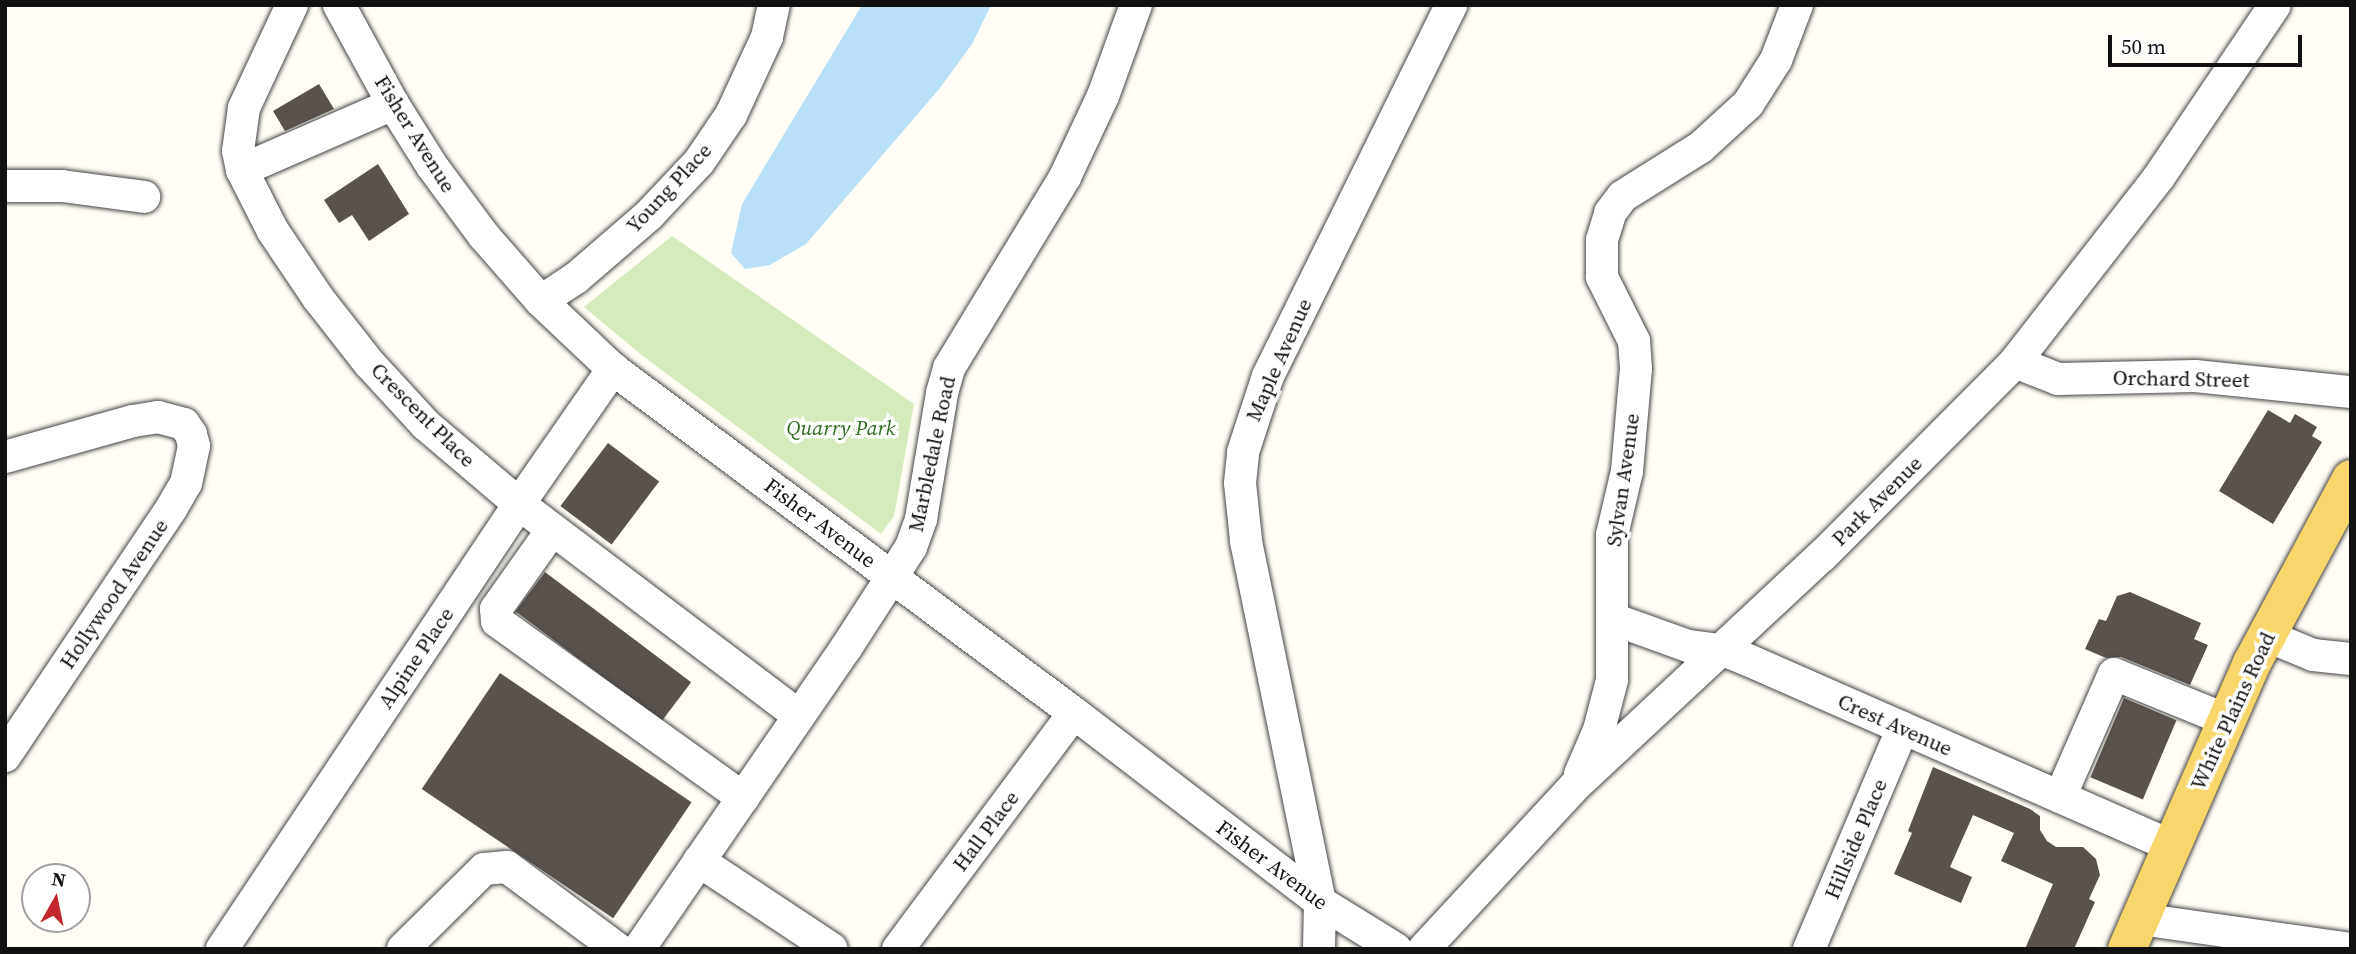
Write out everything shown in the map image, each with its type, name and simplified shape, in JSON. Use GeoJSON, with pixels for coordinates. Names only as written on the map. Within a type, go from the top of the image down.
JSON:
{"type":"FeatureCollection","features":[{"type":"Feature","properties":{"kind":"main road","name":"White Plains Road"},"geometry":{"type":"LineString","coordinates":[[2134,934],[2227,720],[2267,636],[2351,479]]}},
{"type":"Feature","properties":{"kind":"street","name":"Crescent Place"},"geometry":{"type":"LineString","coordinates":[[292,5],[244,108],[238,151],[242,170],[273,231],[318,298],[369,363],[426,425],[552,530],[799,716]]}},
{"type":"Feature","properties":{"kind":"street","name":"Fisher Avenue"},"geometry":{"type":"LineString","coordinates":[[339,5],[393,104],[432,166],[476,226],[541,301],[613,369],[1074,713],[1320,902],[1396,949]]}},
{"type":"Feature","properties":{"kind":"street","name":"Young Place"},"geometry":{"type":"LineString","coordinates":[[541,301],[576,278],[649,215],[699,162],[731,115],[767,37],[774,5]]}},
{"type":"Feature","properties":{"kind":"street","name":"Marbledale Road"},"geometry":{"type":"LineString","coordinates":[[639,949],[911,547],[921,519],[942,393],[949,368],[1065,177],[1103,96],[1136,5]]}},
{"type":"Feature","properties":{"kind":"street","name":"Maple Avenue"},"geometry":{"type":"LineString","coordinates":[[1320,949],[1320,902],[1246,540],[1240,483],[1243,452],[1250,422],[1269,376],[1451,5]]}},
{"type":"Feature","properties":{"kind":"street","name":"Sylvan Avenue"},"geometry":{"type":"LineString","coordinates":[[1575,786],[1599,730],[1612,680],[1612,535],[1627,471],[1636,369],[1634,341],[1602,278],[1605,231],[1610,213],[1622,196],[1701,147],[1748,104],[1776,60],[1797,5]]}},
{"type":"Feature","properties":{"kind":"street","name":"Park Avenue"},"geometry":{"type":"LineString","coordinates":[[1424,949],[1575,786],[1723,650],[2015,362],[2159,177],[2274,5]]}},
{"type":"Feature","properties":{"kind":"street"},"geometry":{"type":"LineString","coordinates":[[242,170],[393,104]]}},
{"type":"Feature","properties":{"kind":"street"},"geometry":{"type":"LineString","coordinates":[[5,186],[62,186],[144,197]]}},
{"type":"Feature","properties":{"kind":"street","name":"Orchard Street"},"geometry":{"type":"LineString","coordinates":[[2015,362],[2058,379],[2195,376],[2351,392]]}},
{"type":"Feature","properties":{"kind":"street","name":"Alpine Place"},"geometry":{"type":"LineString","coordinates":[[222,949],[519,504],[613,369]]}},
{"type":"Feature","properties":{"kind":"street","name":"Hollywood Avenue"},"geometry":{"type":"LineString","coordinates":[[5,457],[133,421],[158,417],[184,424],[191,434],[194,446],[186,483],[171,509],[5,756]]}},
{"type":"Feature","properties":{"kind":"street"},"geometry":{"type":"LineString","coordinates":[[552,530],[496,609],[497,621],[743,797]]}},
{"type":"Feature","properties":{"kind":"street","name":"Crest Avenue"},"geometry":{"type":"LineString","coordinates":[[1613,619],[1688,646],[1723,650],[2172,846]]}},
{"type":"Feature","properties":{"kind":"street"},"geometry":{"type":"LineString","coordinates":[[2267,636],[2313,655],[2351,659]]}},
{"type":"Feature","properties":{"kind":"street"},"geometry":{"type":"LineString","coordinates":[[2060,797],[2114,674],[2227,720]]}},
{"type":"Feature","properties":{"kind":"street","name":"Hall Place"},"geometry":{"type":"LineString","coordinates":[[898,949],[1074,713]]}},
{"type":"Feature","properties":{"kind":"street","name":"Hillside Place"},"geometry":{"type":"LineString","coordinates":[[1809,949],[1903,728]]}},
{"type":"Feature","properties":{"kind":"street"},"geometry":{"type":"LineString","coordinates":[[699,861],[832,949]]}},
{"type":"Feature","properties":{"kind":"street"},"geometry":{"type":"LineString","coordinates":[[402,949],[484,869],[507,867],[618,949]]}},
{"type":"Feature","properties":{"kind":"street"},"geometry":{"type":"LineString","coordinates":[[2134,934],[2350,949]]}},
{"type":"Feature","properties":{"kind":"green space","name":"Quarry Park"},"geometry":{"type":"Polygon","coordinates":[[[672,236],[914,404],[894,516],[881,534],[643,356],[584,307],[672,236]]]}},
{"type":"Feature","properties":{"kind":"water"},"geometry":{"type":"Polygon","coordinates":[[[862,5],[991,5],[972,44],[940,88],[806,244],[770,265],[745,269],[731,253],[742,204],[862,5]]]}},
{"type":"Feature","properties":{"kind":"building"},"geometry":{"type":"Polygon","coordinates":[[[319,84],[334,109],[285,131],[273,111],[319,84]]]}},
{"type":"Feature","properties":{"kind":"building"},"geometry":{"type":"Polygon","coordinates":[[[378,164],[409,214],[369,241],[352,215],[339,223],[324,200],[378,164]]]}},
{"type":"Feature","properties":{"kind":"building"},"geometry":{"type":"Polygon","coordinates":[[[2268,410],[2290,423],[2295,414],[2317,427],[2312,436],[2322,442],[2273,524],[2219,491],[2268,410]]]}},
{"type":"Feature","properties":{"kind":"building"},"geometry":{"type":"Polygon","coordinates":[[[608,443],[659,482],[612,545],[560,506],[608,443]]]}},
{"type":"Feature","properties":{"kind":"building"},"geometry":{"type":"Polygon","coordinates":[[[545,572],[691,682],[662,721],[516,611],[545,572]]]}},
{"type":"Feature","properties":{"kind":"building"},"geometry":{"type":"Polygon","coordinates":[[[2130,592],[2201,623],[2194,639],[2208,645],[2190,685],[2121,657],[2106,658],[2085,649],[2099,619],[2106,621],[2117,596],[2130,592]]]}},
{"type":"Feature","properties":{"kind":"building"},"geometry":{"type":"Polygon","coordinates":[[[500,673],[692,802],[613,918],[422,789],[500,673]]]}},
{"type":"Feature","properties":{"kind":"building"},"geometry":{"type":"Polygon","coordinates":[[[2124,698],[2176,720],[2143,799],[2090,777],[2124,698]]]}},
{"type":"Feature","properties":{"kind":"building"},"geometry":{"type":"Polygon","coordinates":[[[1933,767],[2030,809],[2040,816],[2040,830],[2047,841],[2056,847],[2083,847],[2096,859],[2100,875],[2089,899],[2095,902],[2074,949],[2025,949],[2053,884],[2001,861],[2014,833],[1973,815],[1950,867],[1972,877],[1961,903],[1894,874],[1912,833],[1908,831],[1933,767]]]}}]}
